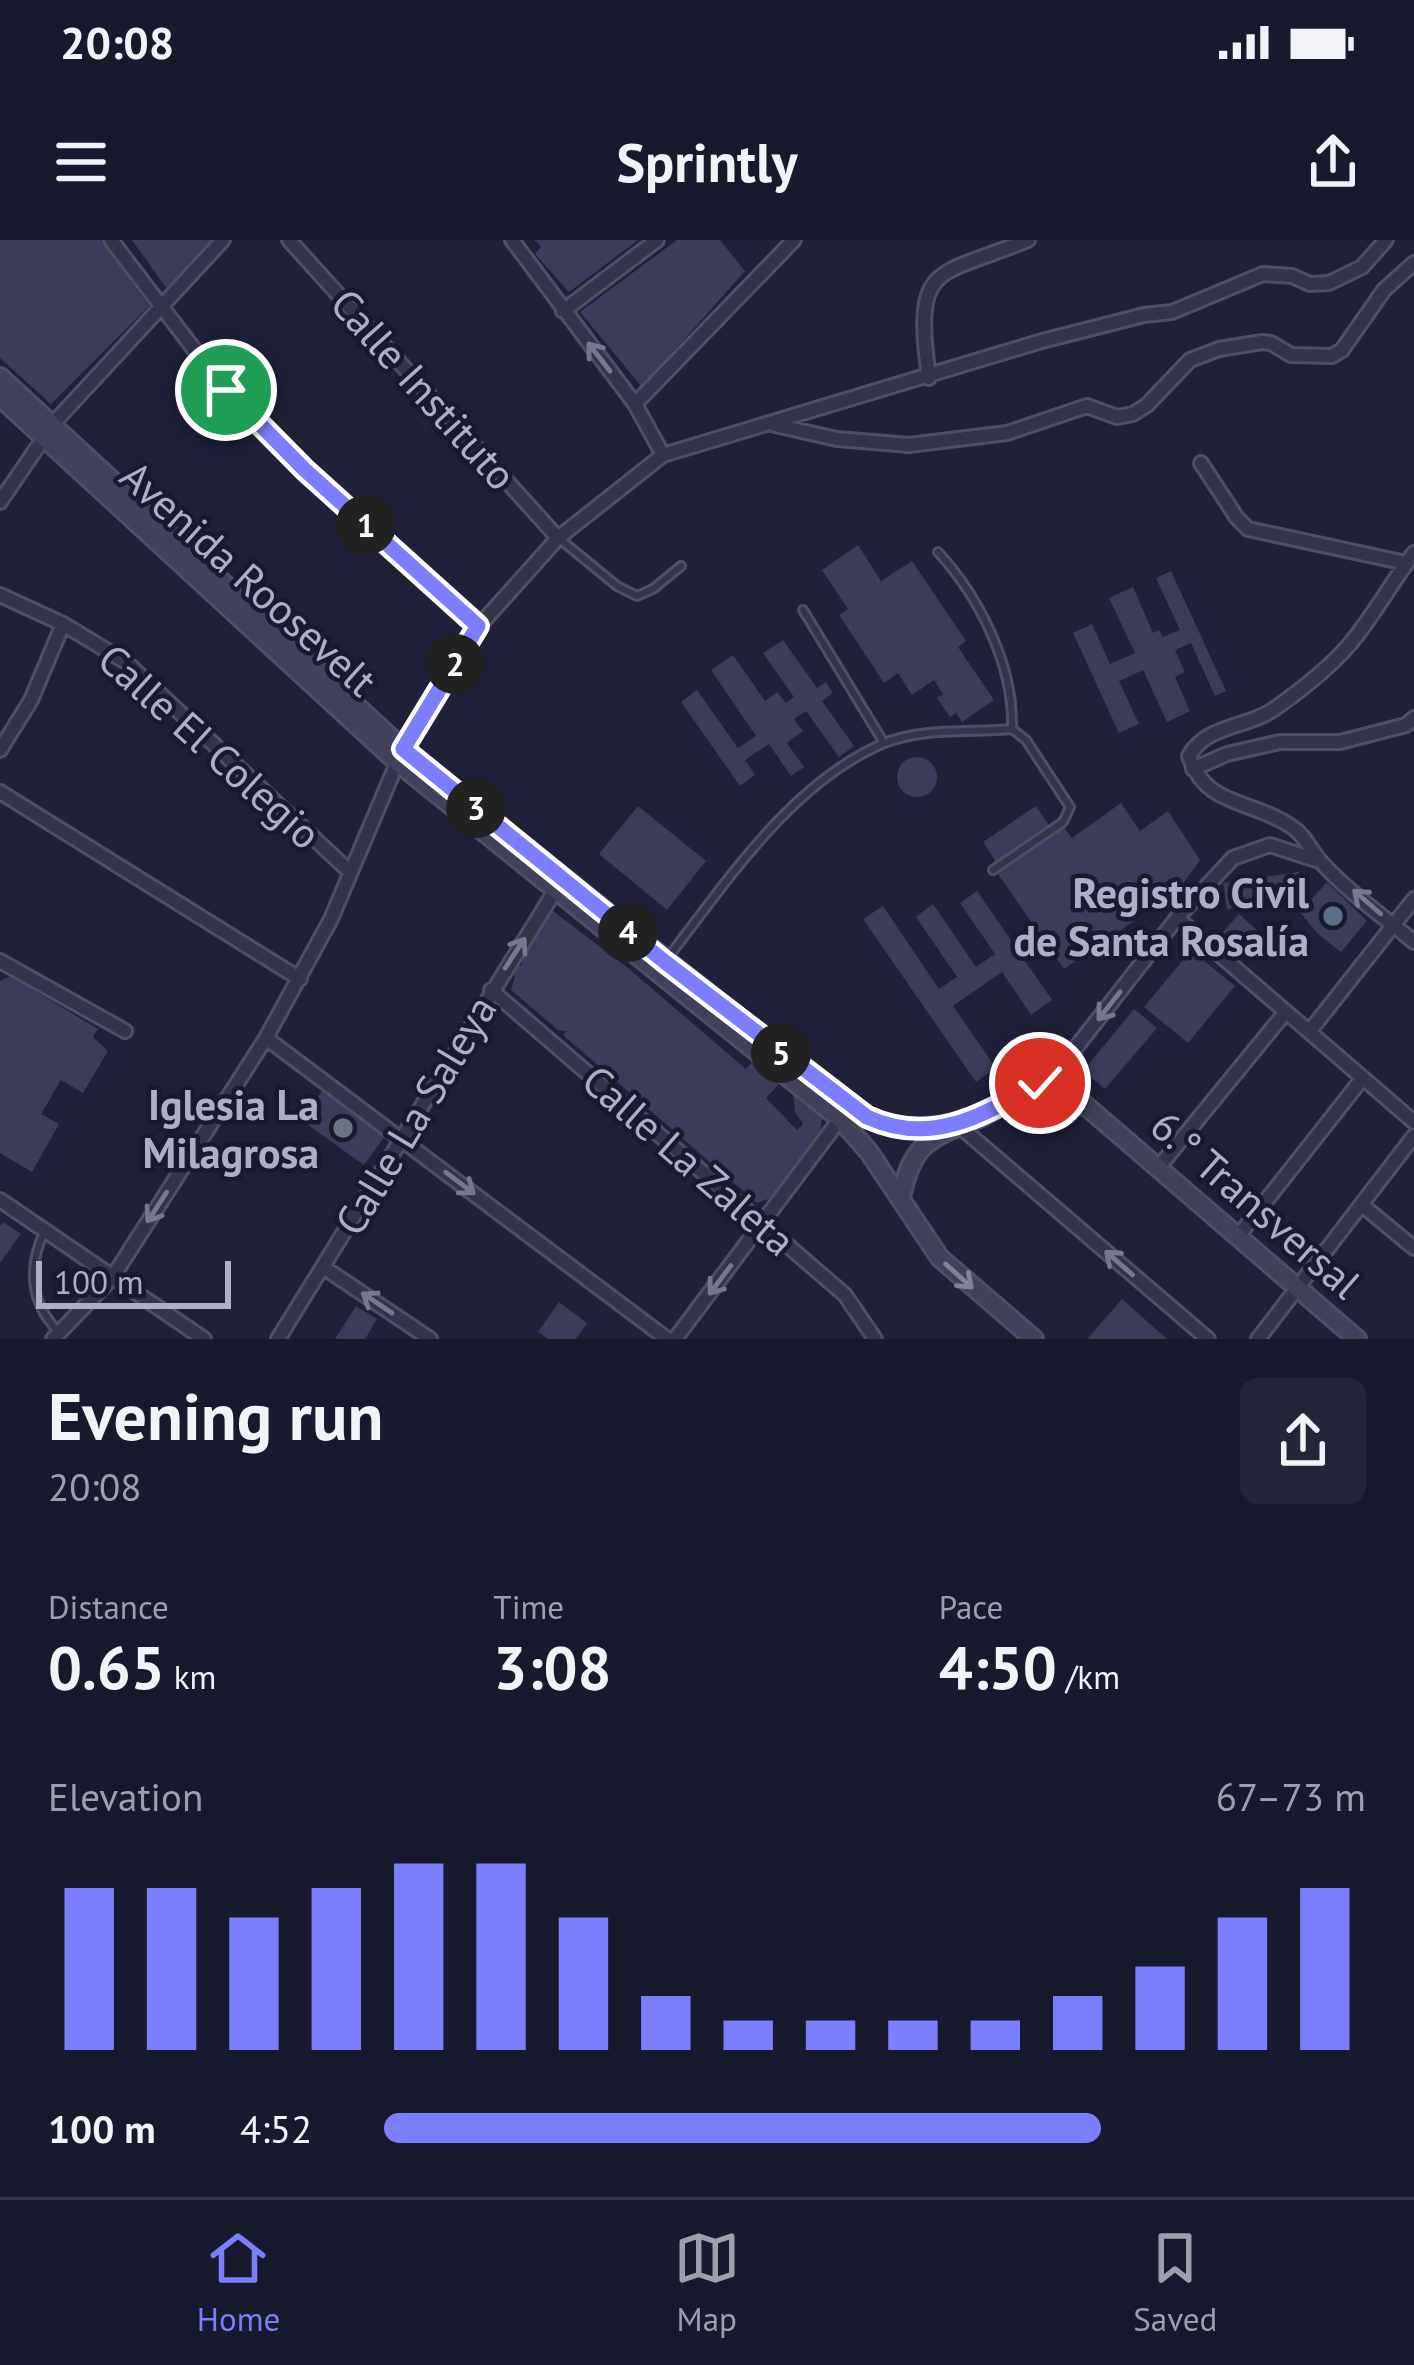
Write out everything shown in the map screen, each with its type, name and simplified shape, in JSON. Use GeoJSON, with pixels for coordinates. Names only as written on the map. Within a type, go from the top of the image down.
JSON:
{"type":"FeatureCollection","features":[{"type":"Feature","properties":{"kind":"street"},"geometry":{"type":"LineString","coordinates":[[111,240],[158,306],[242,406],[305,470],[478,626]]}},
{"type":"Feature","properties":{"kind":"street"},"geometry":{"type":"LineString","coordinates":[[0,502],[46,433],[223,240]]}},
{"type":"Feature","properties":{"kind":"street","name":"Calle Instituto"},"geometry":{"type":"LineString","coordinates":[[289,240],[558,538]]}},
{"type":"Feature","properties":{"kind":"street"},"geometry":{"type":"LineString","coordinates":[[512,240],[635,404],[663,455]]}},
{"type":"Feature","properties":{"kind":"street"},"geometry":{"type":"LineString","coordinates":[[563,310],[657,240]]}},
{"type":"Feature","properties":{"kind":"street"},"geometry":{"type":"LineString","coordinates":[[929,378],[923,320],[927,297],[942,272],[1028,240]]}},
{"type":"Feature","properties":{"kind":"street"},"geometry":{"type":"LineString","coordinates":[[56,1336],[112,1278],[266,1038],[300,979],[399,755],[478,626],[558,538],[663,455],[1042,341],[1172,312],[1263,274],[1329,283],[1362,267],[1386,240]]}},
{"type":"Feature","properties":{"kind":"street"},"geometry":{"type":"LineString","coordinates":[[635,404],[783,243]]}},
{"type":"Feature","properties":{"kind":"street"},"geometry":{"type":"LineString","coordinates":[[773,424],[837,440],[909,445],[1026,429],[1087,406],[1117,417],[1133,414],[1190,360],[1219,350],[1262,342],[1291,355],[1332,356],[1342,350],[1384,290],[1414,263]]}},
{"type":"Feature","properties":{"kind":"street","name":"Avenida Roosevelt"},"geometry":{"type":"LineString","coordinates":[[1,389],[399,755],[840,1119],[869,1152],[940,1258],[1034,1339]]}},
{"type":"Feature","properties":{"kind":"street"},"geometry":{"type":"LineString","coordinates":[[1201,463],[1249,529],[1410,558],[1344,651],[1261,718],[1216,731],[1189,756],[1209,792],[1264,810],[1295,829],[1320,861],[1414,942]]}},
{"type":"Feature","properties":{"kind":"street","name":"Calle El Colegio"},"geometry":{"type":"LineString","coordinates":[[0,595],[118,656],[350,872]]}},
{"type":"Feature","properties":{"kind":"street"},"geometry":{"type":"LineString","coordinates":[[0,750],[31,700],[63,624]]}},
{"type":"Feature","properties":{"kind":"street"},"geometry":{"type":"LineString","coordinates":[[1193,769],[1227,754],[1280,742],[1340,742],[1414,718]]}},
{"type":"Feature","properties":{"kind":"street"},"geometry":{"type":"LineString","coordinates":[[0,792],[300,979]]}},
{"type":"Feature","properties":{"kind":"street"},"geometry":{"type":"LineString","coordinates":[[901,1198],[913,1156],[943,1130],[972,1121],[1049,1082],[1177,918],[1233,858],[1270,844],[1320,861]]}},
{"type":"Feature","properties":{"kind":"street","name":"Avenida Roosevelt"},"geometry":{"type":"LineString","coordinates":[[558,885],[867,1117],[884,1125],[920,1130],[958,1124]]}},
{"type":"Feature","properties":{"kind":"street","name":"Calle La Saleya"},"geometry":{"type":"LineString","coordinates":[[278,1339],[558,885]]}},
{"type":"Feature","properties":{"kind":"street"},"geometry":{"type":"LineString","coordinates":[[1309,1033],[1414,898]]}},
{"type":"Feature","properties":{"kind":"street"},"geometry":{"type":"LineString","coordinates":[[1177,918],[1414,1122]]}},
{"type":"Feature","properties":{"kind":"street"},"geometry":{"type":"LineString","coordinates":[[0,962],[125,1031]]}},
{"type":"Feature","properties":{"kind":"street","name":"Calle La Zaleta"},"geometry":{"type":"LineString","coordinates":[[491,990],[845,1295],[875,1339]]}},
{"type":"Feature","properties":{"kind":"street"},"geometry":{"type":"LineString","coordinates":[[1158,1168],[1284,1014]]}},
{"type":"Feature","properties":{"kind":"street"},"geometry":{"type":"LineString","coordinates":[[266,1038],[671,1339],[840,1119]]}},
{"type":"Feature","properties":{"kind":"street"},"geometry":{"type":"LineString","coordinates":[[1239,1235],[1362,1079]]}},
{"type":"Feature","properties":{"kind":"street","name":"6.° Transversal"},"geometry":{"type":"LineString","coordinates":[[1049,1082],[1071,1093],[1357,1339]]}},
{"type":"Feature","properties":{"kind":"street"},"geometry":{"type":"LineString","coordinates":[[958,1124],[1208,1339]]}},
{"type":"Feature","properties":{"kind":"street"},"geometry":{"type":"LineString","coordinates":[[1258,1339],[1414,1136]]}},
{"type":"Feature","properties":{"kind":"street"},"geometry":{"type":"LineString","coordinates":[[0,1199],[204,1339]]}},
{"type":"Feature","properties":{"kind":"street"},"geometry":{"type":"LineString","coordinates":[[1362,1205],[1414,1248]]}},
{"type":"Feature","properties":{"kind":"street"},"geometry":{"type":"LineString","coordinates":[[323,1267],[430,1339]]}},
{"type":"Feature","properties":{"kind":"lane"},"geometry":{"type":"LineString","coordinates":[[558,538],[617,586],[637,596],[681,566]]}},
{"type":"Feature","properties":{"kind":"lane"},"geometry":{"type":"LineString","coordinates":[[938,552],[956,572],[1003,658],[1012,691],[1012,729]]}},
{"type":"Feature","properties":{"kind":"lane"},"geometry":{"type":"LineString","coordinates":[[803,610],[884,743]]}},
{"type":"Feature","properties":{"kind":"lane"},"geometry":{"type":"LineString","coordinates":[[665,962],[788,807],[884,743],[939,732],[1012,729],[1026,740],[1070,807],[1063,822],[993,870]]}},
{"type":"Feature","properties":{"kind":"lane"},"geometry":{"type":"LineString","coordinates":[[45,1231],[35,1250],[35,1287],[43,1316],[56,1336]]}},
{"type":"Feature","properties":{"kind":"building"},"geometry":{"type":"Polygon","coordinates":[[[0,240],[101,240],[149,306],[51,404],[0,358],[0,240]]]}},
{"type":"Feature","properties":{"kind":"building"},"geometry":{"type":"Polygon","coordinates":[[[132,240],[216,240],[167,289],[132,240]]]}},
{"type":"Feature","properties":{"kind":"building"},"geometry":{"type":"Polygon","coordinates":[[[535,240],[638,240],[569,292],[535,254],[541,247],[535,240]]]}},
{"type":"Feature","properties":{"kind":"building"},"geometry":{"type":"Polygon","coordinates":[[[677,240],[720,240],[745,271],[642,387],[580,312],[677,240]]]}},
{"type":"Feature","properties":{"kind":"building"},"geometry":{"type":"Polygon","coordinates":[[[858,545],[881,581],[912,561],[966,641],[958,647],[994,700],[962,722],[956,713],[950,717],[937,698],[943,694],[934,680],[912,695],[898,673],[884,683],[839,615],[848,609],[822,570],[858,545]]]}},
{"type":"Feature","properties":{"kind":"building"},"geometry":{"type":"Polygon","coordinates":[[[1171,571],[1226,691],[1215,696],[1191,643],[1175,650],[1185,672],[1175,677],[1190,711],[1167,722],[1143,670],[1119,681],[1139,724],[1119,733],[1073,633],[1092,624],[1110,664],[1135,653],[1109,598],[1133,587],[1153,633],[1159,630],[1163,637],[1180,630],[1156,578],[1171,571]]]}},
{"type":"Feature","properties":{"kind":"building"},"geometry":{"type":"Polygon","coordinates":[[[783,640],[817,688],[826,682],[833,693],[822,701],[854,746],[839,757],[806,711],[794,719],[803,731],[787,743],[804,767],[791,776],[769,744],[745,760],[755,775],[740,786],[681,702],[697,690],[738,748],[756,736],[711,670],[733,655],[765,701],[777,692],[786,703],[794,697],[763,653],[783,640]]]}},
{"type":"Feature","properties":{"kind":"building"},"geometry":{"type":"Polygon","coordinates":[[[917,757],[931,763],[937,777],[931,791],[917,797],[903,791],[897,777],[903,763],[917,757]]]}},
{"type":"Feature","properties":{"kind":"building"},"geometry":{"type":"Polygon","coordinates":[[[1121,803],[1140,831],[1168,811],[1200,860],[1177,892],[1169,880],[1142,899],[1136,891],[1121,902],[1134,921],[1064,969],[998,874],[1064,827],[1072,838],[1121,803]]]}},
{"type":"Feature","properties":{"kind":"building"},"geometry":{"type":"Polygon","coordinates":[[[638,806],[706,861],[667,910],[599,854],[638,806]]]}},
{"type":"Feature","properties":{"kind":"building"},"geometry":{"type":"Polygon","coordinates":[[[1036,806],[1050,827],[997,863],[983,842],[1036,806]]]}},
{"type":"Feature","properties":{"kind":"building"},"geometry":{"type":"Polygon","coordinates":[[[1299,872],[1303,898],[1227,909],[1223,883],[1299,872]]]}},
{"type":"Feature","properties":{"kind":"building","name":"Registro Civil de Santa Rosalía"},"geometry":{"type":"Polygon","coordinates":[[[1327,882],[1367,921],[1341,952],[1300,912],[1327,882]]]}},
{"type":"Feature","properties":{"kind":"building"},"geometry":{"type":"Polygon","coordinates":[[[977,891],[1052,1000],[1031,1015],[1002,972],[953,1006],[996,1068],[976,1082],[863,919],[883,906],[939,989],[957,977],[916,917],[933,904],[976,967],[995,954],[960,903],[977,891]]]}},
{"type":"Feature","properties":{"kind":"building"},"geometry":{"type":"Polygon","coordinates":[[[549,908],[746,1069],[752,1062],[780,1083],[766,1098],[797,1130],[803,1124],[795,1112],[793,1091],[822,1115],[821,1129],[771,1198],[757,1203],[563,1035],[567,1031],[558,1030],[511,990],[515,976],[509,971],[517,962],[521,966],[516,956],[549,908]]]}},
{"type":"Feature","properties":{"kind":"building"},"geometry":{"type":"Polygon","coordinates":[[[1239,914],[1269,941],[1251,961],[1221,934],[1239,914]]]}},
{"type":"Feature","properties":{"kind":"building"},"geometry":{"type":"Polygon","coordinates":[[[1191,950],[1235,986],[1188,1043],[1144,1007],[1191,950]]]}},
{"type":"Feature","properties":{"kind":"building"},"geometry":{"type":"Polygon","coordinates":[[[10,976],[98,1029],[93,1037],[108,1051],[83,1093],[61,1080],[41,1114],[59,1124],[32,1172],[0,1153],[0,981],[10,976]]]}},
{"type":"Feature","properties":{"kind":"building"},"geometry":{"type":"Polygon","coordinates":[[[1134,1009],[1157,1028],[1105,1089],[1083,1071],[1134,1009]]]}},
{"type":"Feature","properties":{"kind":"building","name":"Iglesia La Milagrosa"},"geometry":{"type":"Polygon","coordinates":[[[322,1091],[385,1136],[364,1165],[301,1120],[322,1091]]]}},
{"type":"Feature","properties":{"kind":"building"},"geometry":{"type":"Polygon","coordinates":[[[3,1222],[21,1234],[0,1263],[0,1226],[3,1222]]]}},
{"type":"Feature","properties":{"kind":"building"},"geometry":{"type":"Polygon","coordinates":[[[1122,1299],[1167,1339],[1087,1339],[1122,1299]]]}},
{"type":"Feature","properties":{"kind":"building"},"geometry":{"type":"Polygon","coordinates":[[[559,1302],[587,1323],[576,1339],[548,1339],[538,1332],[559,1302]]]}},
{"type":"Feature","properties":{"kind":"building"},"geometry":{"type":"Polygon","coordinates":[[[356,1306],[377,1319],[365,1339],[335,1339],[356,1306]]]}},
{"type":"Feature","properties":{"kind":"place","name":"Registro Civil de Santa Rosalía"},"geometry":{"type":"Point","coordinates":[1333,916]}},
{"type":"Feature","properties":{"kind":"place","name":"Iglesia La Milagrosa"},"geometry":{"type":"Point","coordinates":[343,1128]}},
{"type":"Feature","properties":{"kind":"route"},"geometry":{"type":"LineString","coordinates":[[226,390],[305,470],[478,626],[403,749],[665,962],[867,1117],[884,1125],[920,1130],[958,1124],[1040,1083]]}}]}
